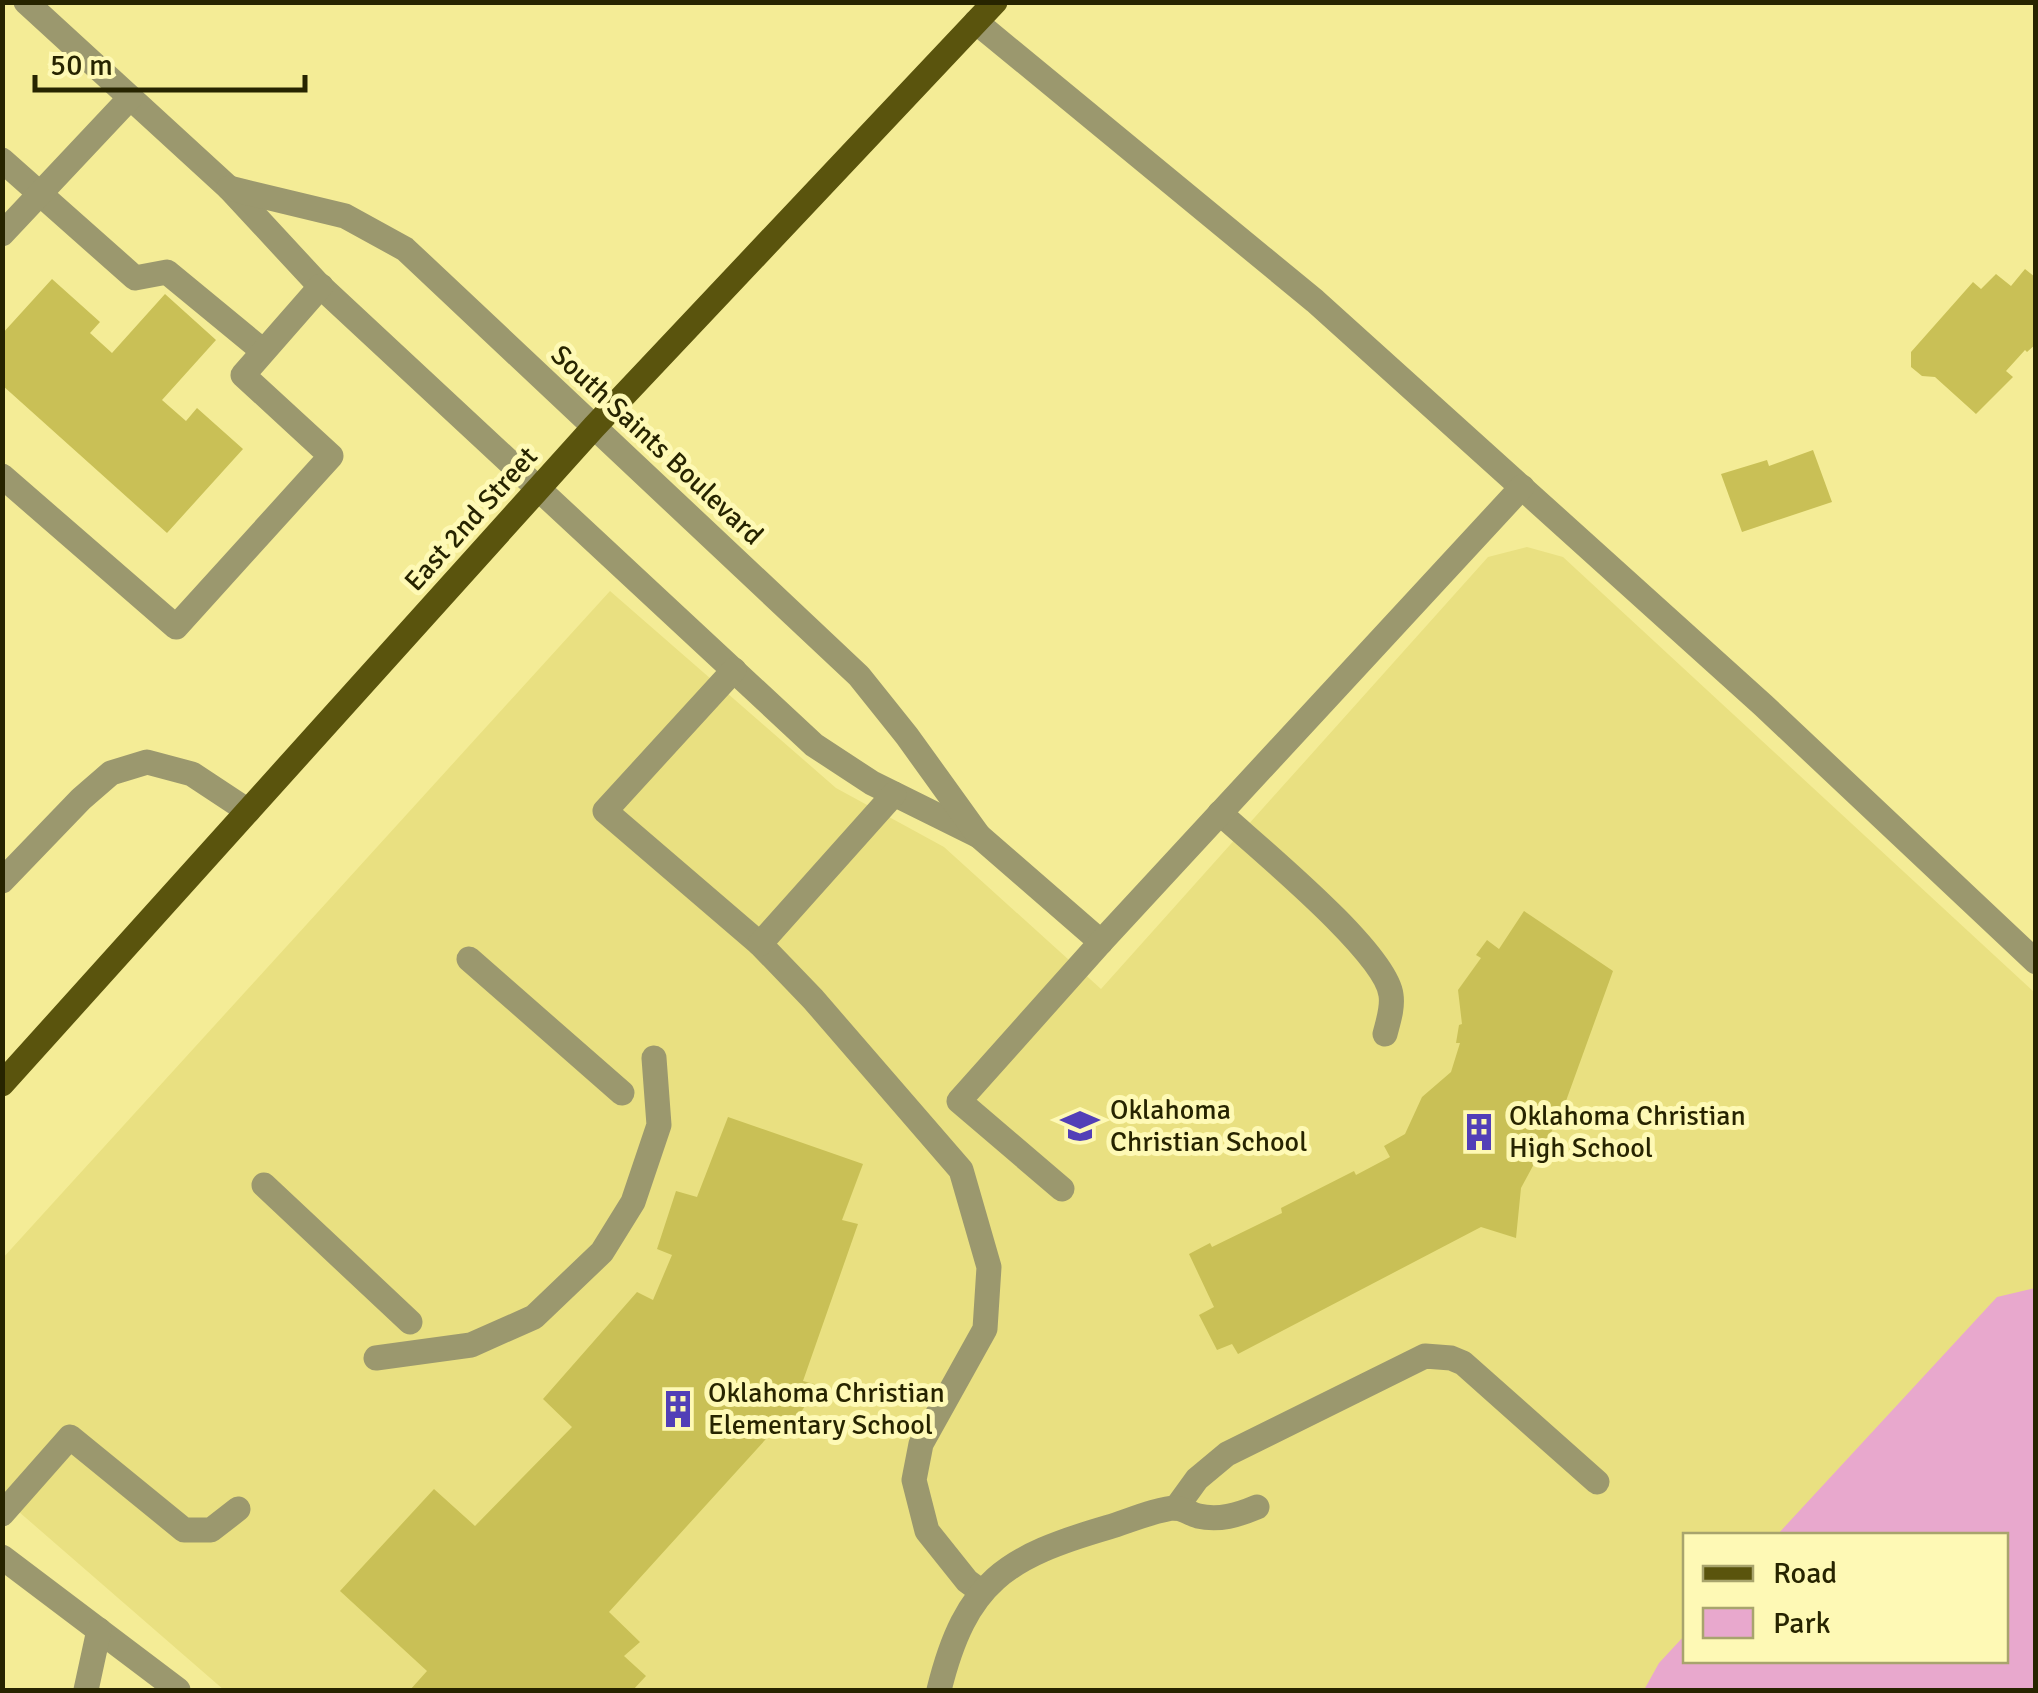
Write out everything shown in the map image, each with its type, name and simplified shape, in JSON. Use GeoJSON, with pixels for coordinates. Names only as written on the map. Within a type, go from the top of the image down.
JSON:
{"type":"FeatureCollection","features":[{"type":"Feature","properties":{"kind":"main road","name":"East 2nd Street"},"geometry":{"type":"LineString","coordinates":[[2,1084],[538,488],[995,2]]}},
{"type":"Feature","properties":{"kind":"street","name":"South Saints Boulevard"},"geometry":{"type":"LineString","coordinates":[[26,2],[230,188],[320,286],[814,744],[894,794],[979,836]]}},
{"type":"Feature","properties":{"kind":"street"},"geometry":{"type":"LineString","coordinates":[[976,22],[1315,301],[1763,705],[2036,962]]}},
{"type":"Feature","properties":{"kind":"street"},"geometry":{"type":"LineString","coordinates":[[2,234],[130,98]]}},
{"type":"Feature","properties":{"kind":"street"},"geometry":{"type":"LineString","coordinates":[[2,160],[136,278],[167,272],[264,351]]}},
{"type":"Feature","properties":{"kind":"street","name":"South Saints Boulevard"},"geometry":{"type":"LineString","coordinates":[[230,188],[345,216],[405,249],[858,676],[979,836],[1100,942]]}},
{"type":"Feature","properties":{"kind":"street"},"geometry":{"type":"LineString","coordinates":[[2,476],[176,627],[331,456],[242,375],[320,286]]}},
{"type":"Feature","properties":{"kind":"street"},"geometry":{"type":"LineString","coordinates":[[1062,1189],[959,1101],[1100,942],[1522,487]]}},
{"type":"Feature","properties":{"kind":"street"},"geometry":{"type":"LineString","coordinates":[[734,670],[604,811],[760,944],[813,999],[961,1170],[989,1266],[985,1329],[921,1444],[914,1480],[926,1531],[966,1582],[982,1592]]}},
{"type":"Feature","properties":{"kind":"street"},"geometry":{"type":"LineString","coordinates":[[2,881],[110,773],[147,762],[192,774],[248,811]]}},
{"type":"Feature","properties":{"kind":"street"},"geometry":{"type":"LineString","coordinates":[[760,944],[894,794]]}},
{"type":"Feature","properties":{"kind":"street"},"geometry":{"type":"LineString","coordinates":[[1220,813],[1374,961],[1391,993],[1385,1034]]}},
{"type":"Feature","properties":{"kind":"street"},"geometry":{"type":"LineString","coordinates":[[468,959],[622,1092]]}},
{"type":"Feature","properties":{"kind":"street"},"geometry":{"type":"LineString","coordinates":[[376,1358],[471,1345],[534,1316],[602,1252],[633,1202],[659,1125],[654,1058]]}},
{"type":"Feature","properties":{"kind":"street"},"geometry":{"type":"LineString","coordinates":[[264,1185],[410,1322]]}},
{"type":"Feature","properties":{"kind":"street"},"geometry":{"type":"LineString","coordinates":[[1176,1508],[1197,1479],[1227,1454],[1425,1356],[1452,1358],[1492,1386],[1597,1482]]}},
{"type":"Feature","properties":{"kind":"street"},"geometry":{"type":"LineString","coordinates":[[2,1514],[70,1437],[184,1530],[211,1530],[238,1509]]}},
{"type":"Feature","properties":{"kind":"street"},"geometry":{"type":"LineString","coordinates":[[939,1690],[964,1622],[982,1592],[1001,1571],[1026,1555],[1176,1508],[1216,1518],[1238,1516],[1257,1507]]}},
{"type":"Feature","properties":{"kind":"street"},"geometry":{"type":"LineString","coordinates":[[2,1557],[178,1690]]}},
{"type":"Feature","properties":{"kind":"street"},"geometry":{"type":"LineString","coordinates":[[86,1690],[99,1630]]}},
{"type":"Feature","properties":{"kind":"shaded area","name":"Oklahoma Christian School"},"geometry":{"type":"Polygon","coordinates":[[[1527,547],[1563,557],[2035,993],[2035,1690],[224,1690],[3,1498],[2,1259],[610,591],[836,788],[944,847],[1101,989],[1488,557],[1527,547]]]}},
{"type":"Feature","properties":{"kind":"green space"},"geometry":{"type":"Polygon","coordinates":[[[2035,1288],[2035,1690],[1644,1690],[1659,1663],[1683,1637],[1683,1663],[2008,1663],[2008,1533],[1779,1533],[1997,1297],[2035,1288]]]}},
{"type":"Feature","properties":{"kind":"building"},"geometry":{"type":"Polygon","coordinates":[[[2025,269],[2036,278],[2036,344],[2006,371],[2013,377],[1976,414],[1935,377],[1922,376],[1911,367],[1911,352],[1973,282],[1981,289],[1996,274],[2011,286],[2025,269]]]}},
{"type":"Feature","properties":{"kind":"building"},"geometry":{"type":"Polygon","coordinates":[[[52,279],[100,322],[90,333],[112,353],[165,294],[216,340],[162,400],[186,421],[197,408],[243,449],[167,533],[2,385],[2,334],[52,279]]]}},
{"type":"Feature","properties":{"kind":"building"},"geometry":{"type":"Polygon","coordinates":[[[1813,450],[1832,502],[1742,532],[1721,474],[1767,460],[1769,466],[1813,450]]]}},
{"type":"Feature","properties":{"kind":"building","name":"Oklahoma Christian High School"},"geometry":{"type":"Polygon","coordinates":[[[1524,911],[1613,971],[1562,1112],[1521,1188],[1516,1238],[1481,1227],[1238,1354],[1232,1344],[1217,1350],[1199,1315],[1214,1307],[1189,1254],[1210,1243],[1212,1247],[1282,1213],[1281,1208],[1354,1171],[1356,1175],[1390,1157],[1384,1146],[1405,1134],[1422,1097],[1451,1072],[1462,1024],[1458,990],[1481,958],[1476,955],[1487,940],[1499,949],[1524,911]]]}},
{"type":"Feature","properties":{"kind":"building","name":"Oklahoma Christian Elementary School"},"geometry":{"type":"Polygon","coordinates":[[[728,1117],[863,1164],[842,1220],[858,1224],[803,1381],[818,1385],[793,1425],[785,1418],[609,1612],[640,1642],[624,1656],[646,1676],[633,1690],[410,1690],[427,1671],[340,1591],[434,1489],[475,1526],[572,1427],[543,1399],[637,1292],[653,1300],[672,1255],[657,1249],[676,1191],[697,1197],[728,1117]]]}},
{"type":"Feature","properties":{"kind":"place","name":"Oklahoma Christian School"},"geometry":{"type":"Point","coordinates":[1080,1126]}},
{"type":"Feature","properties":{"kind":"place","name":"Oklahoma Christian High School"},"geometry":{"type":"Point","coordinates":[1479,1132]}},
{"type":"Feature","properties":{"kind":"place","name":"Oklahoma Christian Elementary School"},"geometry":{"type":"Point","coordinates":[678,1409]}}]}
